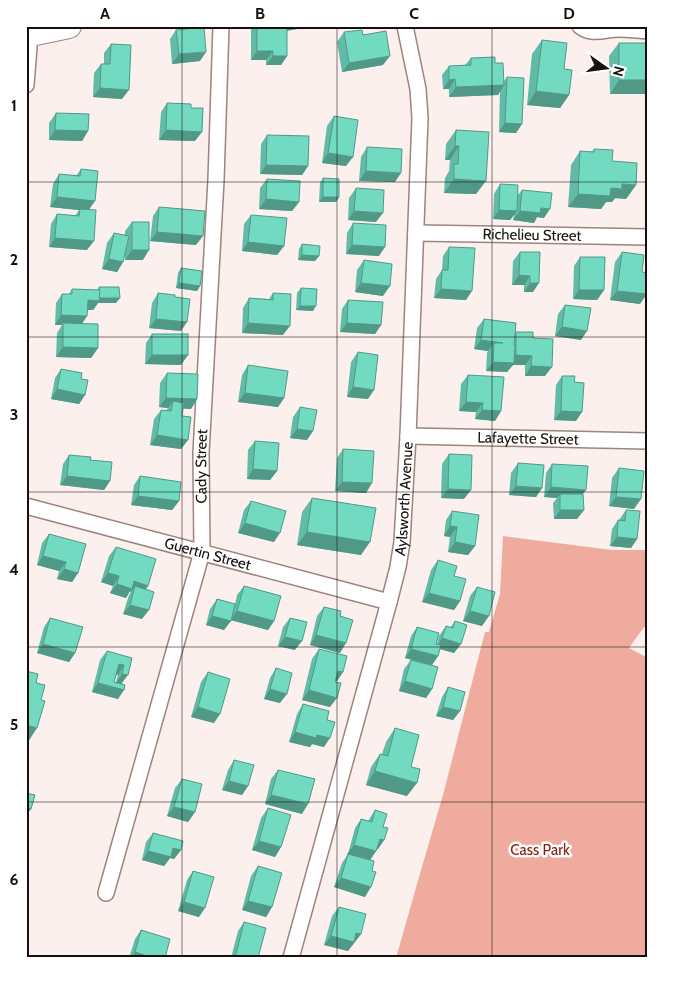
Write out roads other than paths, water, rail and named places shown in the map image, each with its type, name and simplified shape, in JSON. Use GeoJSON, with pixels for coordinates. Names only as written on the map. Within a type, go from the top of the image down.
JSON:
{"type":"FeatureCollection","features":[{"type":"Feature","properties":{"kind":"main road"},"geometry":{"type":"LineString","coordinates":[[28,35],[69,26]]}},
{"type":"Feature","properties":{"kind":"street","name":"Cady Street"},"geometry":{"type":"LineString","coordinates":[[106,893],[202,552],[201,453],[216,180],[221,26]]}},
{"type":"Feature","properties":{"kind":"street","name":"Aylsworth Avenue"},"geometry":{"type":"LineString","coordinates":[[291,958],[401,555],[408,436],[420,118],[418,89],[406,26]]}},
{"type":"Feature","properties":{"kind":"street"},"geometry":{"type":"LineString","coordinates":[[582,28],[592,32],[616,29],[648,31]]}},
{"type":"Feature","properties":{"kind":"street"},"geometry":{"type":"LineString","coordinates":[[26,85],[28,35]]}},
{"type":"Feature","properties":{"kind":"street","name":"Richelieu Street"},"geometry":{"type":"LineString","coordinates":[[416,233],[648,237]]}},
{"type":"Feature","properties":{"kind":"street","name":"Lafayette Street"},"geometry":{"type":"LineString","coordinates":[[408,436],[648,441]]}},
{"type":"Feature","properties":{"kind":"street","name":"Guertin Street"},"geometry":{"type":"LineString","coordinates":[[26,506],[389,602]]}},
{"type":"Feature","properties":{"kind":"park label","name":"Cass Park"},"geometry":{"type":"Point","coordinates":[540,850]}}]}
